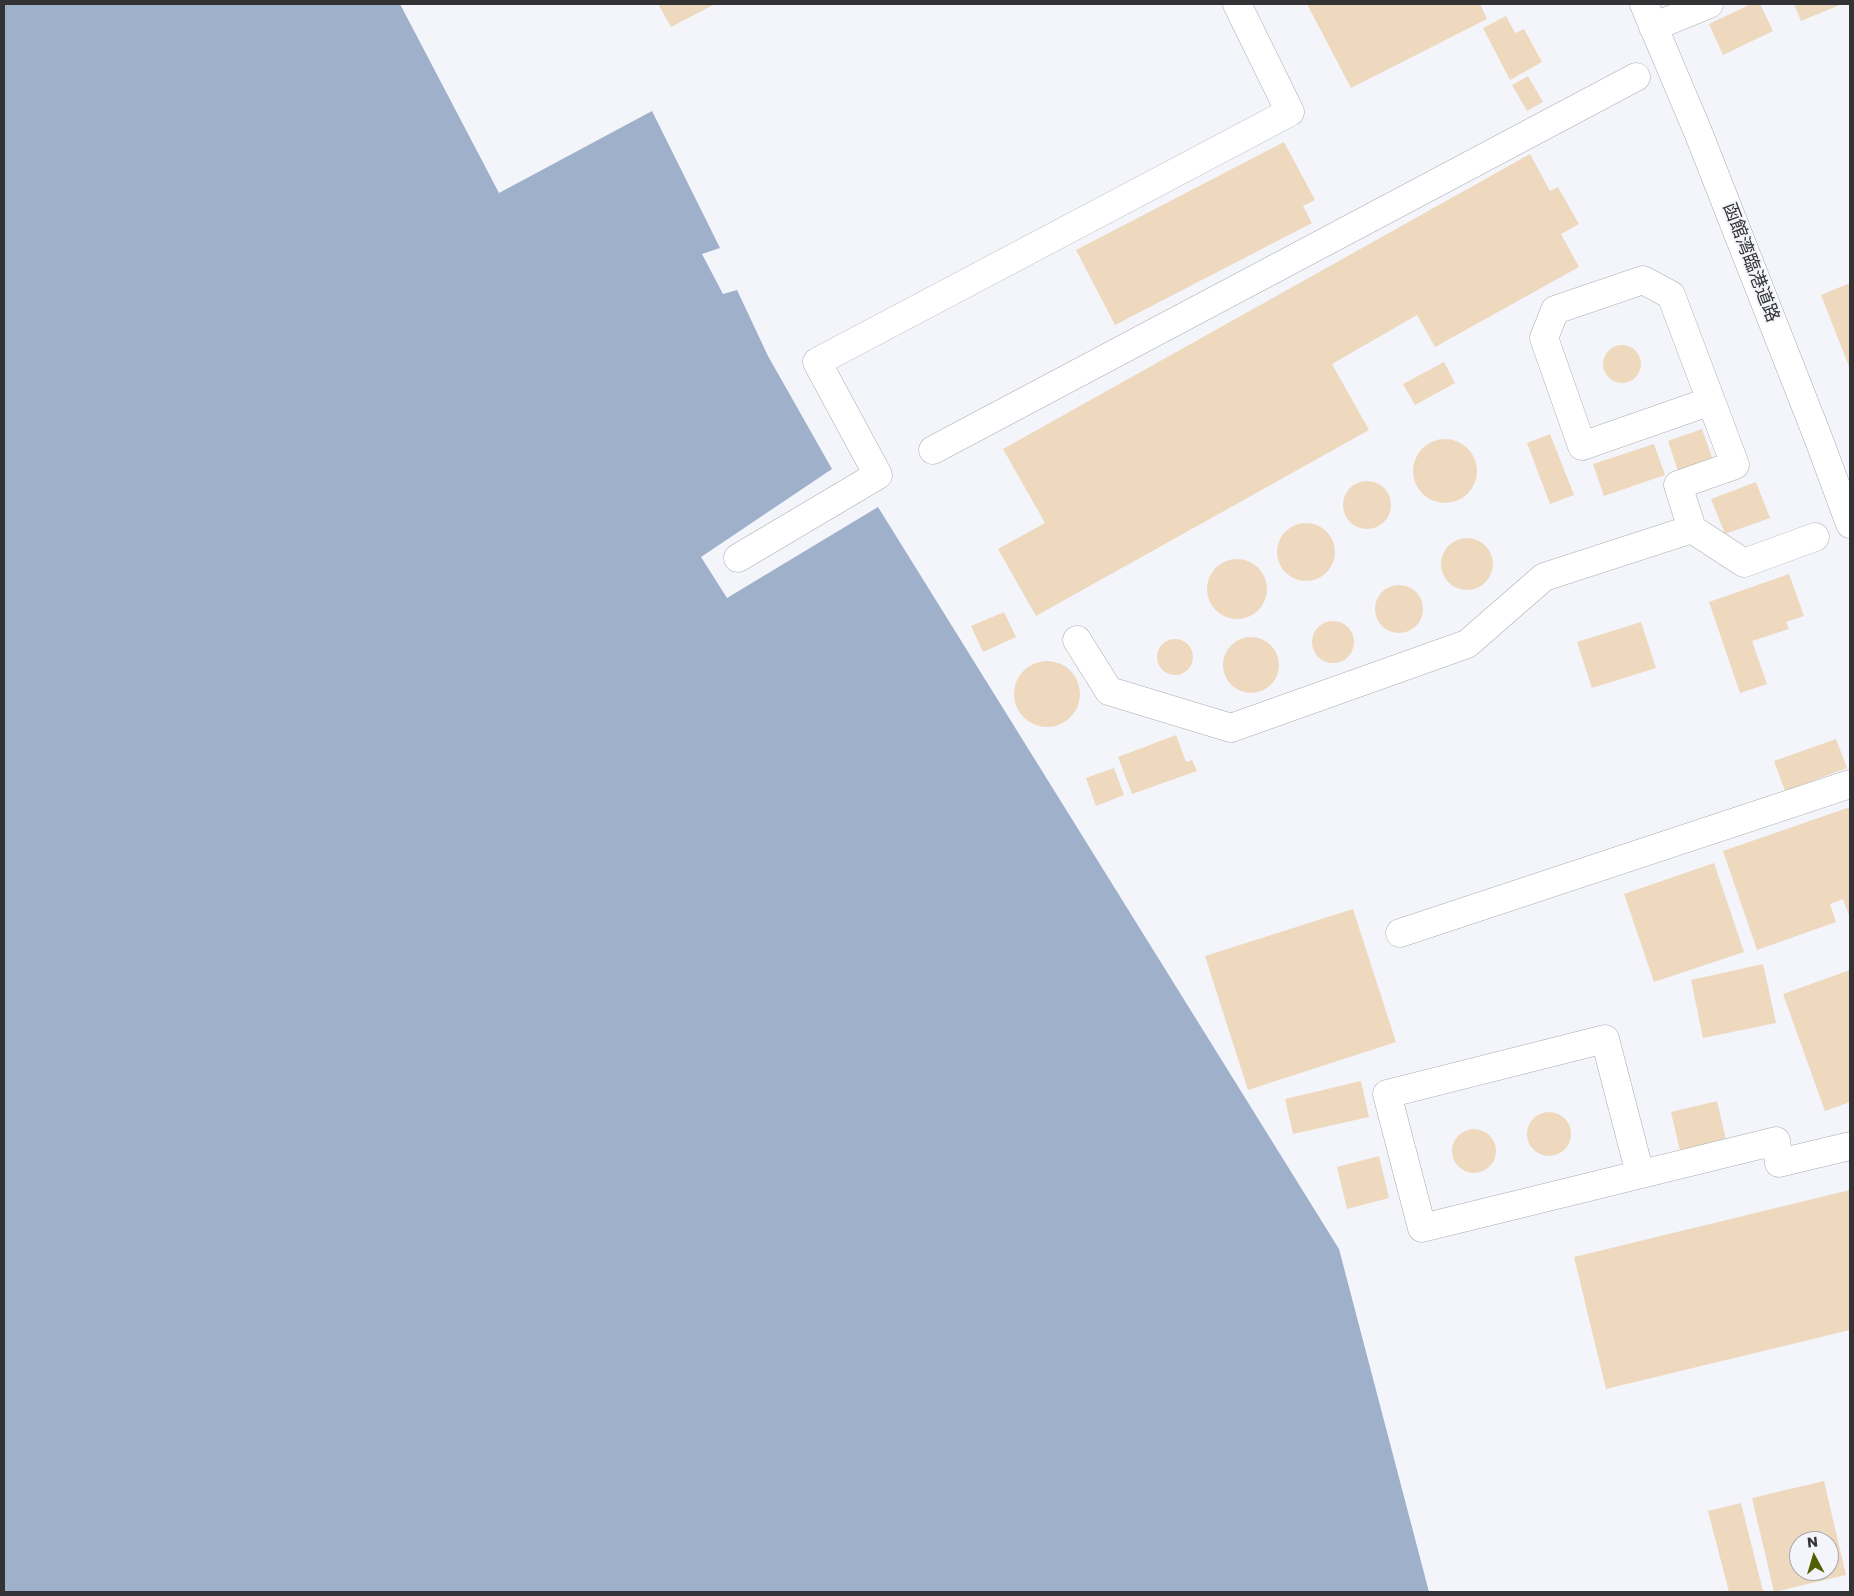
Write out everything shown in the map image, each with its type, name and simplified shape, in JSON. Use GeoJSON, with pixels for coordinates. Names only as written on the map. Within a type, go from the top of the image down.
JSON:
{"type":"FeatureCollection","features":[{"type":"Feature","properties":{"kind":"street"},"geometry":{"type":"LineString","coordinates":[[738,558],[878,475],[817,362],[1290,112],[1237,4]]}},
{"type":"Feature","properties":{"kind":"street"},"geometry":{"type":"LineString","coordinates":[[1648,15],[1709,4]]}},
{"type":"Feature","properties":{"kind":"street","name":"函館湾臨港道路"},"geometry":{"type":"LineString","coordinates":[[1648,15],[1698,132],[1850,524]]}},
{"type":"Feature","properties":{"kind":"street"},"geometry":{"type":"LineString","coordinates":[[932,450],[1636,77]]}},
{"type":"Feature","properties":{"kind":"street"},"geometry":{"type":"LineString","coordinates":[[1711,402],[1582,446],[1544,338],[1555,310],[1643,280],[1671,295],[1735,465],[1678,485],[1692,529],[1744,563],[1815,537]]}},
{"type":"Feature","properties":{"kind":"street"},"geometry":{"type":"LineString","coordinates":[[1077,640],[1109,690],[1231,728],[1467,644],[1544,577],[1692,529]]}},
{"type":"Feature","properties":{"kind":"street"},"geometry":{"type":"LineString","coordinates":[[1400,933],[1850,784]]}},
{"type":"Feature","properties":{"kind":"street"},"geometry":{"type":"LineString","coordinates":[[1640,1174],[1605,1039],[1386,1094],[1422,1228],[1776,1141],[1779,1163],[1850,1146]]}},
{"type":"Feature","properties":{"kind":"water"},"geometry":{"type":"Polygon","coordinates":[[[4,4],[400,4],[499,193],[652,111],[720,248],[702,254],[723,294],[737,290],[768,356],[832,469],[701,557],[727,598],[878,507],[1339,1249],[1429,1592],[4,1592],[4,4]]]}},
{"type":"Feature","properties":{"kind":"building"},"geometry":{"type":"Polygon","coordinates":[[[658,4],[715,4],[671,27],[658,4]]]}},
{"type":"Feature","properties":{"kind":"building"},"geometry":{"type":"Polygon","coordinates":[[[1307,4],[1480,4],[1487,19],[1351,88],[1307,4]]]}},
{"type":"Feature","properties":{"kind":"building"},"geometry":{"type":"Polygon","coordinates":[[[1751,4],[1760,4],[1773,31],[1723,55],[1709,24],[1751,4]]]}},
{"type":"Feature","properties":{"kind":"building"},"geometry":{"type":"Polygon","coordinates":[[[1794,4],[1842,4],[1801,21],[1794,4]]]}},
{"type":"Feature","properties":{"kind":"building"},"geometry":{"type":"Polygon","coordinates":[[[1506,16],[1515,33],[1524,29],[1542,62],[1510,80],[1483,28],[1506,16]]]}},
{"type":"Feature","properties":{"kind":"building"},"geometry":{"type":"Polygon","coordinates":[[[1528,76],[1543,102],[1527,111],[1512,85],[1528,76]]]}},
{"type":"Feature","properties":{"kind":"building"},"geometry":{"type":"Polygon","coordinates":[[[1284,142],[1315,200],[1303,206],[1312,223],[1115,325],[1076,250],[1284,142]]]}},
{"type":"Feature","properties":{"kind":"building"},"geometry":{"type":"Polygon","coordinates":[[[1530,154],[1550,191],[1558,187],[1579,224],[1561,234],[1579,267],[1435,347],[1417,315],[1332,364],[1369,430],[1036,616],[998,549],[1045,523],[1003,449],[1530,154]]]}},
{"type":"Feature","properties":{"kind":"building"},"geometry":{"type":"Polygon","coordinates":[[[1850,283],[1850,369],[1821,295],[1850,283]]]}},
{"type":"Feature","properties":{"kind":"building"},"geometry":{"type":"Polygon","coordinates":[[[1622,345],[1636,350],[1641,364],[1636,378],[1622,383],[1608,378],[1603,364],[1608,350],[1622,345]]]}},
{"type":"Feature","properties":{"kind":"building"},"geometry":{"type":"Polygon","coordinates":[[[1444,362],[1455,383],[1415,405],[1403,384],[1444,362]]]}},
{"type":"Feature","properties":{"kind":"building"},"geometry":{"type":"Polygon","coordinates":[[[1702,429],[1713,460],[1678,471],[1668,441],[1702,429]]]}},
{"type":"Feature","properties":{"kind":"building"},"geometry":{"type":"Polygon","coordinates":[[[1550,434],[1574,495],[1550,504],[1527,443],[1550,434]]]}},
{"type":"Feature","properties":{"kind":"building"},"geometry":{"type":"Polygon","coordinates":[[[1439,439],[1451,439],[1468,448],[1475,459],[1477,471],[1475,483],[1468,494],[1451,503],[1439,503],[1427,498],[1418,489],[1413,477],[1413,465],[1418,453],[1427,444],[1439,439]]]}},
{"type":"Feature","properties":{"kind":"building"},"geometry":{"type":"Polygon","coordinates":[[[1654,444],[1665,475],[1604,496],[1593,464],[1654,444]]]}},
{"type":"Feature","properties":{"kind":"building"},"geometry":{"type":"Polygon","coordinates":[[[1367,481],[1376,483],[1384,488],[1389,496],[1391,505],[1389,514],[1384,522],[1376,527],[1367,529],[1358,527],[1350,522],[1345,514],[1343,505],[1345,496],[1350,488],[1358,483],[1367,481]]]}},
{"type":"Feature","properties":{"kind":"building"},"geometry":{"type":"Polygon","coordinates":[[[1756,482],[1770,518],[1725,534],[1711,499],[1756,482]]]}},
{"type":"Feature","properties":{"kind":"building"},"geometry":{"type":"Polygon","coordinates":[[[1306,523],[1317,525],[1330,536],[1335,552],[1333,563],[1322,576],[1306,581],[1295,579],[1282,568],[1277,552],[1279,541],[1290,528],[1306,523]]]}},
{"type":"Feature","properties":{"kind":"building"},"geometry":{"type":"Polygon","coordinates":[[[1467,538],[1481,542],[1489,550],[1493,564],[1489,578],[1481,586],[1467,590],[1453,586],[1445,578],[1441,564],[1445,550],[1453,542],[1467,538]]]}},
{"type":"Feature","properties":{"kind":"building"},"geometry":{"type":"Polygon","coordinates":[[[1231,559],[1243,559],[1254,564],[1262,572],[1267,583],[1265,601],[1254,614],[1243,619],[1231,619],[1220,614],[1212,606],[1207,595],[1207,583],[1212,572],[1220,564],[1231,559]]]}},
{"type":"Feature","properties":{"kind":"building"},"geometry":{"type":"Polygon","coordinates":[[[1789,574],[1804,616],[1786,622],[1789,629],[1752,641],[1767,684],[1740,693],[1709,602],[1789,574]]]}},
{"type":"Feature","properties":{"kind":"building"},"geometry":{"type":"Polygon","coordinates":[[[1399,585],[1408,587],[1416,592],[1421,600],[1423,609],[1421,618],[1416,626],[1408,631],[1399,633],[1390,631],[1382,626],[1377,618],[1375,609],[1377,600],[1382,592],[1390,587],[1399,585]]]}},
{"type":"Feature","properties":{"kind":"building"},"geometry":{"type":"Polygon","coordinates":[[[1004,612],[1016,637],[983,652],[971,626],[1004,612]]]}},
{"type":"Feature","properties":{"kind":"building"},"geometry":{"type":"Polygon","coordinates":[[[1337,621],[1345,624],[1351,630],[1354,642],[1351,654],[1345,660],[1329,663],[1321,660],[1315,654],[1312,638],[1315,630],[1321,624],[1337,621]]]}},
{"type":"Feature","properties":{"kind":"building"},"geometry":{"type":"Polygon","coordinates":[[[1641,622],[1656,668],[1592,688],[1577,642],[1641,622]]]}},
{"type":"Feature","properties":{"kind":"building"},"geometry":{"type":"Polygon","coordinates":[[[1251,637],[1262,639],[1271,645],[1277,654],[1279,665],[1277,676],[1271,685],[1262,691],[1251,693],[1240,691],[1231,685],[1225,676],[1223,665],[1225,654],[1231,645],[1240,639],[1251,637]]]}},
{"type":"Feature","properties":{"kind":"building"},"geometry":{"type":"Polygon","coordinates":[[[1175,639],[1187,645],[1193,657],[1187,669],[1175,675],[1163,669],[1157,657],[1163,645],[1175,639]]]}},
{"type":"Feature","properties":{"kind":"building"},"geometry":{"type":"Polygon","coordinates":[[[1041,661],[1053,661],[1065,666],[1075,676],[1080,688],[1078,707],[1065,722],[1053,727],[1041,727],[1029,722],[1019,712],[1014,700],[1014,688],[1019,676],[1029,666],[1041,661]]]}},
{"type":"Feature","properties":{"kind":"building"},"geometry":{"type":"Polygon","coordinates":[[[1176,735],[1186,762],[1192,760],[1197,771],[1132,794],[1118,757],[1176,735]]]}},
{"type":"Feature","properties":{"kind":"building"},"geometry":{"type":"Polygon","coordinates":[[[1836,739],[1847,768],[1785,791],[1774,761],[1836,739]]]}},
{"type":"Feature","properties":{"kind":"building"},"geometry":{"type":"Polygon","coordinates":[[[1114,768],[1124,795],[1096,806],[1086,778],[1114,768]]]}},
{"type":"Feature","properties":{"kind":"building"},"geometry":{"type":"Polygon","coordinates":[[[1850,807],[1850,918],[1843,899],[1830,904],[1836,922],[1757,950],[1723,851],[1850,807]]]}},
{"type":"Feature","properties":{"kind":"building"},"geometry":{"type":"Polygon","coordinates":[[[1714,863],[1744,952],[1654,982],[1624,894],[1714,863]]]}},
{"type":"Feature","properties":{"kind":"building"},"geometry":{"type":"Polygon","coordinates":[[[1353,909],[1396,1042],[1248,1090],[1205,956],[1353,909]]]}},
{"type":"Feature","properties":{"kind":"building"},"geometry":{"type":"Polygon","coordinates":[[[1763,964],[1776,1023],[1703,1038],[1691,980],[1763,964]]]}},
{"type":"Feature","properties":{"kind":"building"},"geometry":{"type":"Polygon","coordinates":[[[1850,970],[1850,1102],[1825,1111],[1783,994],[1850,970]]]}},
{"type":"Feature","properties":{"kind":"building"},"geometry":{"type":"Polygon","coordinates":[[[1361,1081],[1369,1117],[1293,1134],[1285,1099],[1361,1081]]]}},
{"type":"Feature","properties":{"kind":"building"},"geometry":{"type":"Polygon","coordinates":[[[1717,1101],[1726,1139],[1680,1151],[1671,1112],[1717,1101]]]}},
{"type":"Feature","properties":{"kind":"building"},"geometry":{"type":"Polygon","coordinates":[[[1549,1112],[1561,1116],[1567,1122],[1571,1134],[1567,1146],[1561,1152],[1549,1156],[1537,1152],[1531,1146],[1527,1134],[1531,1122],[1537,1116],[1549,1112]]]}},
{"type":"Feature","properties":{"kind":"building"},"geometry":{"type":"Polygon","coordinates":[[[1478,1129],[1490,1135],[1495,1142],[1495,1160],[1490,1167],[1483,1172],[1470,1173],[1462,1170],[1455,1163],[1452,1147],[1455,1139],[1462,1132],[1478,1129]]]}},
{"type":"Feature","properties":{"kind":"building"},"geometry":{"type":"Polygon","coordinates":[[[1379,1156],[1389,1198],[1347,1209],[1337,1167],[1379,1156]]]}},
{"type":"Feature","properties":{"kind":"building"},"geometry":{"type":"Polygon","coordinates":[[[1850,1190],[1850,1330],[1606,1389],[1574,1257],[1850,1190]]]}},
{"type":"Feature","properties":{"kind":"building"},"geometry":{"type":"Polygon","coordinates":[[[1824,1481],[1836,1531],[1789,1531],[1789,1581],[1821,1581],[1774,1592],[1752,1498],[1824,1481]]]}},
{"type":"Feature","properties":{"kind":"building"},"geometry":{"type":"Polygon","coordinates":[[[1741,1503],[1763,1591],[1729,1592],[1708,1511],[1741,1503]]]}},
{"type":"Feature","properties":{"kind":"building"},"geometry":{"type":"Polygon","coordinates":[[[1839,1545],[1846,1575],[1839,1577],[1839,1545]]]}}]}
